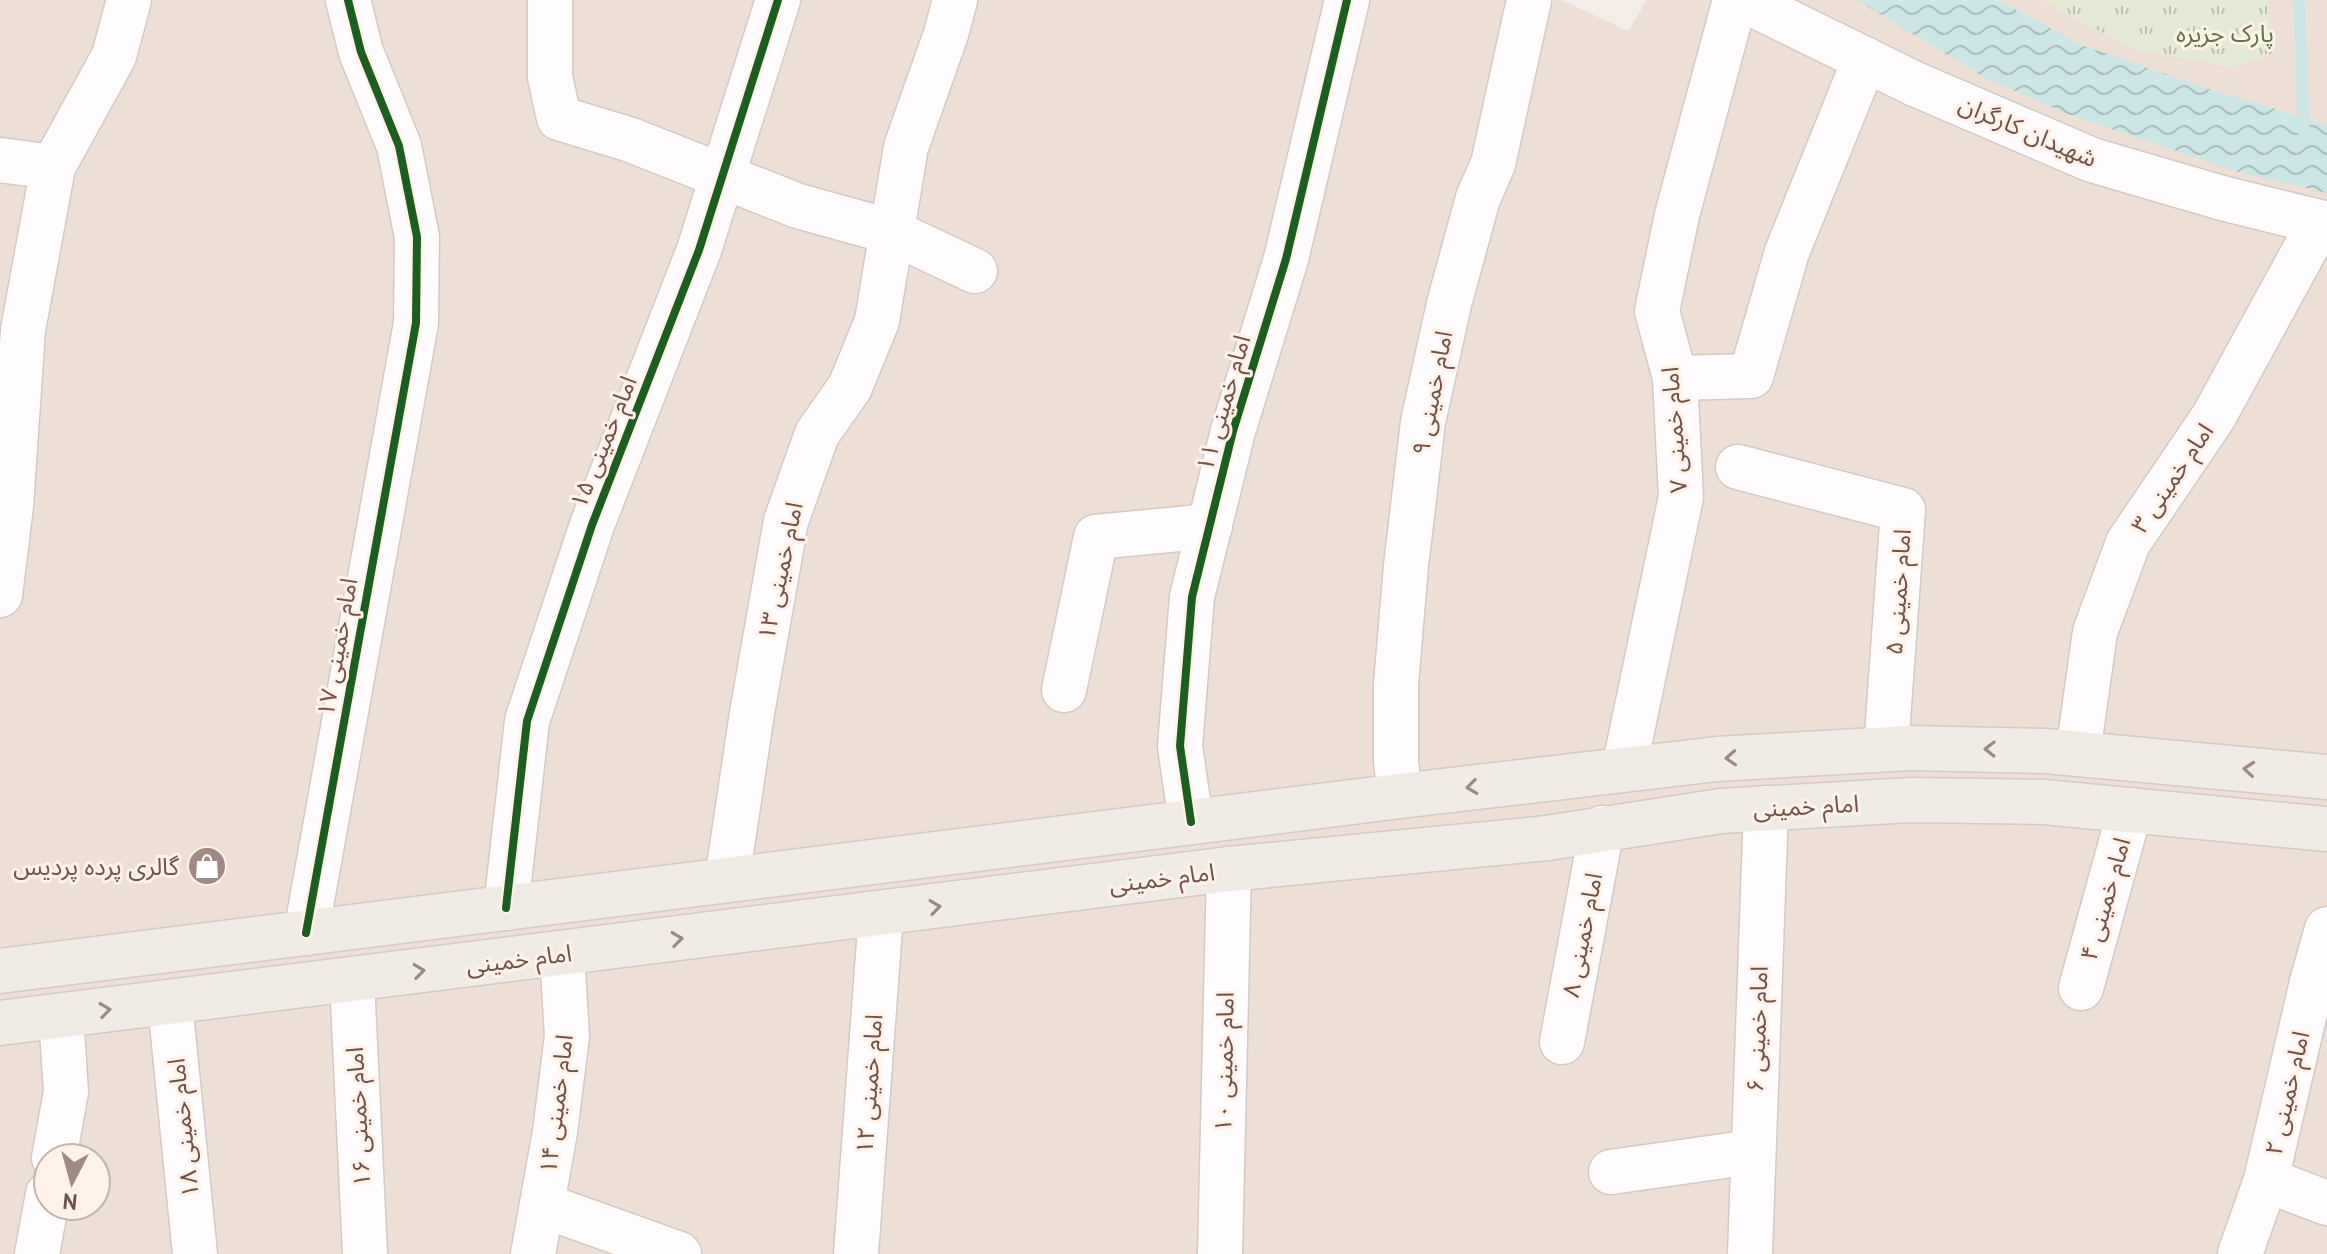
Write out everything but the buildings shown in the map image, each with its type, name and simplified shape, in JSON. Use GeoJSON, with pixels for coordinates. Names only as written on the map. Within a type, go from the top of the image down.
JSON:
{"type":"FeatureCollection","features":[{"type":"Feature","properties":{"kind":"main road"},"geometry":{"type":"LineString","coordinates":[[0,971],[1717,759],[1886,749],[2031,750],[2327,777]]}},
{"type":"Feature","properties":{"kind":"main road"},"geometry":{"type":"LineString","coordinates":[[1537,779],[1547,838]]}},
{"type":"Feature","properties":{"kind":"main road","name":"امام خمینی"},"geometry":{"type":"LineString","coordinates":[[0,1023],[1229,869],[1547,838],[1721,811],[1911,800],[2044,802],[2327,829]]}},
{"type":"Feature","properties":{"kind":"street"},"geometry":{"type":"LineString","coordinates":[[0,595],[11,506],[23,330],[53,167],[114,56],[129,0]]}},
{"type":"Feature","properties":{"kind":"street","name":"امام خمینی ۱۷"},"geometry":{"type":"LineString","coordinates":[[306,933],[416,323],[417,237],[399,146],[361,52],[348,0]]}},
{"type":"Feature","properties":{"kind":"street"},"geometry":{"type":"LineString","coordinates":[[550,0],[550,77],[559,118],[631,140],[798,206],[892,232],[975,271]]}},
{"type":"Feature","properties":{"kind":"street","name":"امام خمینی ۱۵"},"geometry":{"type":"LineString","coordinates":[[506,908],[527,721],[592,525],[699,250],[778,0]]}},
{"type":"Feature","properties":{"kind":"street","name":"امام خمینی ۱۳"},"geometry":{"type":"LineString","coordinates":[[727,880],[752,713],[786,521],[817,434],[850,387],[877,321],[906,147],[955,0]]}},
{"type":"Feature","properties":{"kind":"street","name":"امام خمینی ۱۱"},"geometry":{"type":"LineString","coordinates":[[1191,822],[1180,746],[1192,597],[1233,431],[1286,259],[1347,0]]}},
{"type":"Feature","properties":{"kind":"street","name":"امام خمینی ۹"},"geometry":{"type":"LineString","coordinates":[[1400,796],[1396,762],[1396,684],[1423,422],[1449,304],[1478,198],[1493,164],[1529,0]]}},
{"type":"Feature","properties":{"kind":"street","name":"امام خمینی ۷"},"geometry":{"type":"LineString","coordinates":[[1624,769],[1681,497],[1675,378],[1657,311],[1677,215],[1735,0]]}},
{"type":"Feature","properties":{"kind":"street","name":"شهیدان کارگران"},"geometry":{"type":"LineString","coordinates":[[1744,0],[1915,84],[2092,160],[2222,198],[2324,223]]}},
{"type":"Feature","properties":{"kind":"street"},"geometry":{"type":"LineString","coordinates":[[1675,378],[1751,376],[1787,252],[1865,59]]}},
{"type":"Feature","properties":{"kind":"street"},"geometry":{"type":"LineString","coordinates":[[0,160],[53,167]]}},
{"type":"Feature","properties":{"kind":"street","name":"امام خمینی ۳"},"geometry":{"type":"LineString","coordinates":[[2078,753],[2095,632],[2128,543],[2214,416],[2324,223]]}},
{"type":"Feature","properties":{"kind":"street","name":"امام خمینی ۵"},"geometry":{"type":"LineString","coordinates":[[1738,467],[1903,510],[1886,749]]}},
{"type":"Feature","properties":{"kind":"street"},"geometry":{"type":"LineString","coordinates":[[1064,690],[1096,537],[1210,526]]}},
{"type":"Feature","properties":{"kind":"street","name":"امام خمینی ۶"},"geometry":{"type":"LineString","coordinates":[[1754,1253],[1752,1152],[1766,808]]}},
{"type":"Feature","properties":{"kind":"street","name":"امام خمینی ۴"},"geometry":{"type":"LineString","coordinates":[[2081,988],[2130,810]]}},
{"type":"Feature","properties":{"kind":"street","name":"امام خمینی ۸"},"geometry":{"type":"LineString","coordinates":[[1562,1042],[1602,828]]}},
{"type":"Feature","properties":{"kind":"street","name":"امام خمینی ۱۰"},"geometry":{"type":"LineString","coordinates":[[1220,1254],[1229,869]]}},
{"type":"Feature","properties":{"kind":"street","name":"امام خمینی ۱۲"},"geometry":{"type":"LineString","coordinates":[[856,1254],[881,914]]}},
{"type":"Feature","properties":{"kind":"street","name":"امام خمینی ۲"},"geometry":{"type":"LineString","coordinates":[[2240,1254],[2314,1030],[2327,929]]}},
{"type":"Feature","properties":{"kind":"street","name":"امام خمینی ۱۴"},"geometry":{"type":"LineString","coordinates":[[533,1254],[567,1036],[562,953]]}},
{"type":"Feature","properties":{"kind":"street","name":"امام خمینی ۱۶"},"geometry":{"type":"LineString","coordinates":[[352,980],[365,1254]]}},
{"type":"Feature","properties":{"kind":"street","name":"امام خمینی ۱۸"},"geometry":{"type":"LineString","coordinates":[[170,1003],[195,1254]]}},
{"type":"Feature","properties":{"kind":"street"},"geometry":{"type":"LineString","coordinates":[[57,1142],[66,1092],[61,1016]]}},
{"type":"Feature","properties":{"kind":"street"},"geometry":{"type":"LineString","coordinates":[[1611,1172],[1752,1152]]}},
{"type":"Feature","properties":{"kind":"street"},"geometry":{"type":"LineString","coordinates":[[2266,1180],[2327,1203]]}},
{"type":"Feature","properties":{"kind":"street"},"geometry":{"type":"LineString","coordinates":[[542,1205],[679,1254]]}},
{"type":"Feature","properties":{"kind":"street"},"geometry":{"type":"LineString","coordinates":[[37,1254],[43,1222]]}},
{"type":"Feature","properties":{"kind":"shaded area"},"geometry":{"type":"Polygon","coordinates":[[[0,0],[1562,0],[1628,31],[1647,0],[2327,0],[2327,1254],[0,1254],[0,0]]]}},
{"type":"Feature","properties":{"kind":"green space","name":"پارک جزیره"},"geometry":{"type":"Polygon","coordinates":[[[2042,0],[2267,0],[2275,53],[2230,67],[2131,48],[2042,0]]]}},
{"type":"Feature","properties":{"kind":"water"},"geometry":{"type":"Polygon","coordinates":[[[1857,0],[1999,0],[2081,45],[2327,125],[2327,193],[2235,171],[2070,115],[1987,79],[1857,0]]]}},
{"type":"Feature","properties":{"kind":"waterway"},"geometry":{"type":"LineString","coordinates":[[2299,0],[2304,133]]}},
{"type":"Feature","properties":{"kind":"cycle path"},"geometry":{"type":"LineString","coordinates":[[306,933],[416,323],[417,237],[399,146],[361,52],[348,0]]}},
{"type":"Feature","properties":{"kind":"cycle path"},"geometry":{"type":"LineString","coordinates":[[506,908],[527,721],[592,525],[699,250],[778,0]]}},
{"type":"Feature","properties":{"kind":"cycle path"},"geometry":{"type":"LineString","coordinates":[[1191,822],[1180,746],[1192,597],[1233,431],[1286,259],[1347,0]]}},
{"type":"Feature","properties":{"kind":"place","name":"گالری پرده پردیس"},"geometry":{"type":"Point","coordinates":[207,866]}}]}
